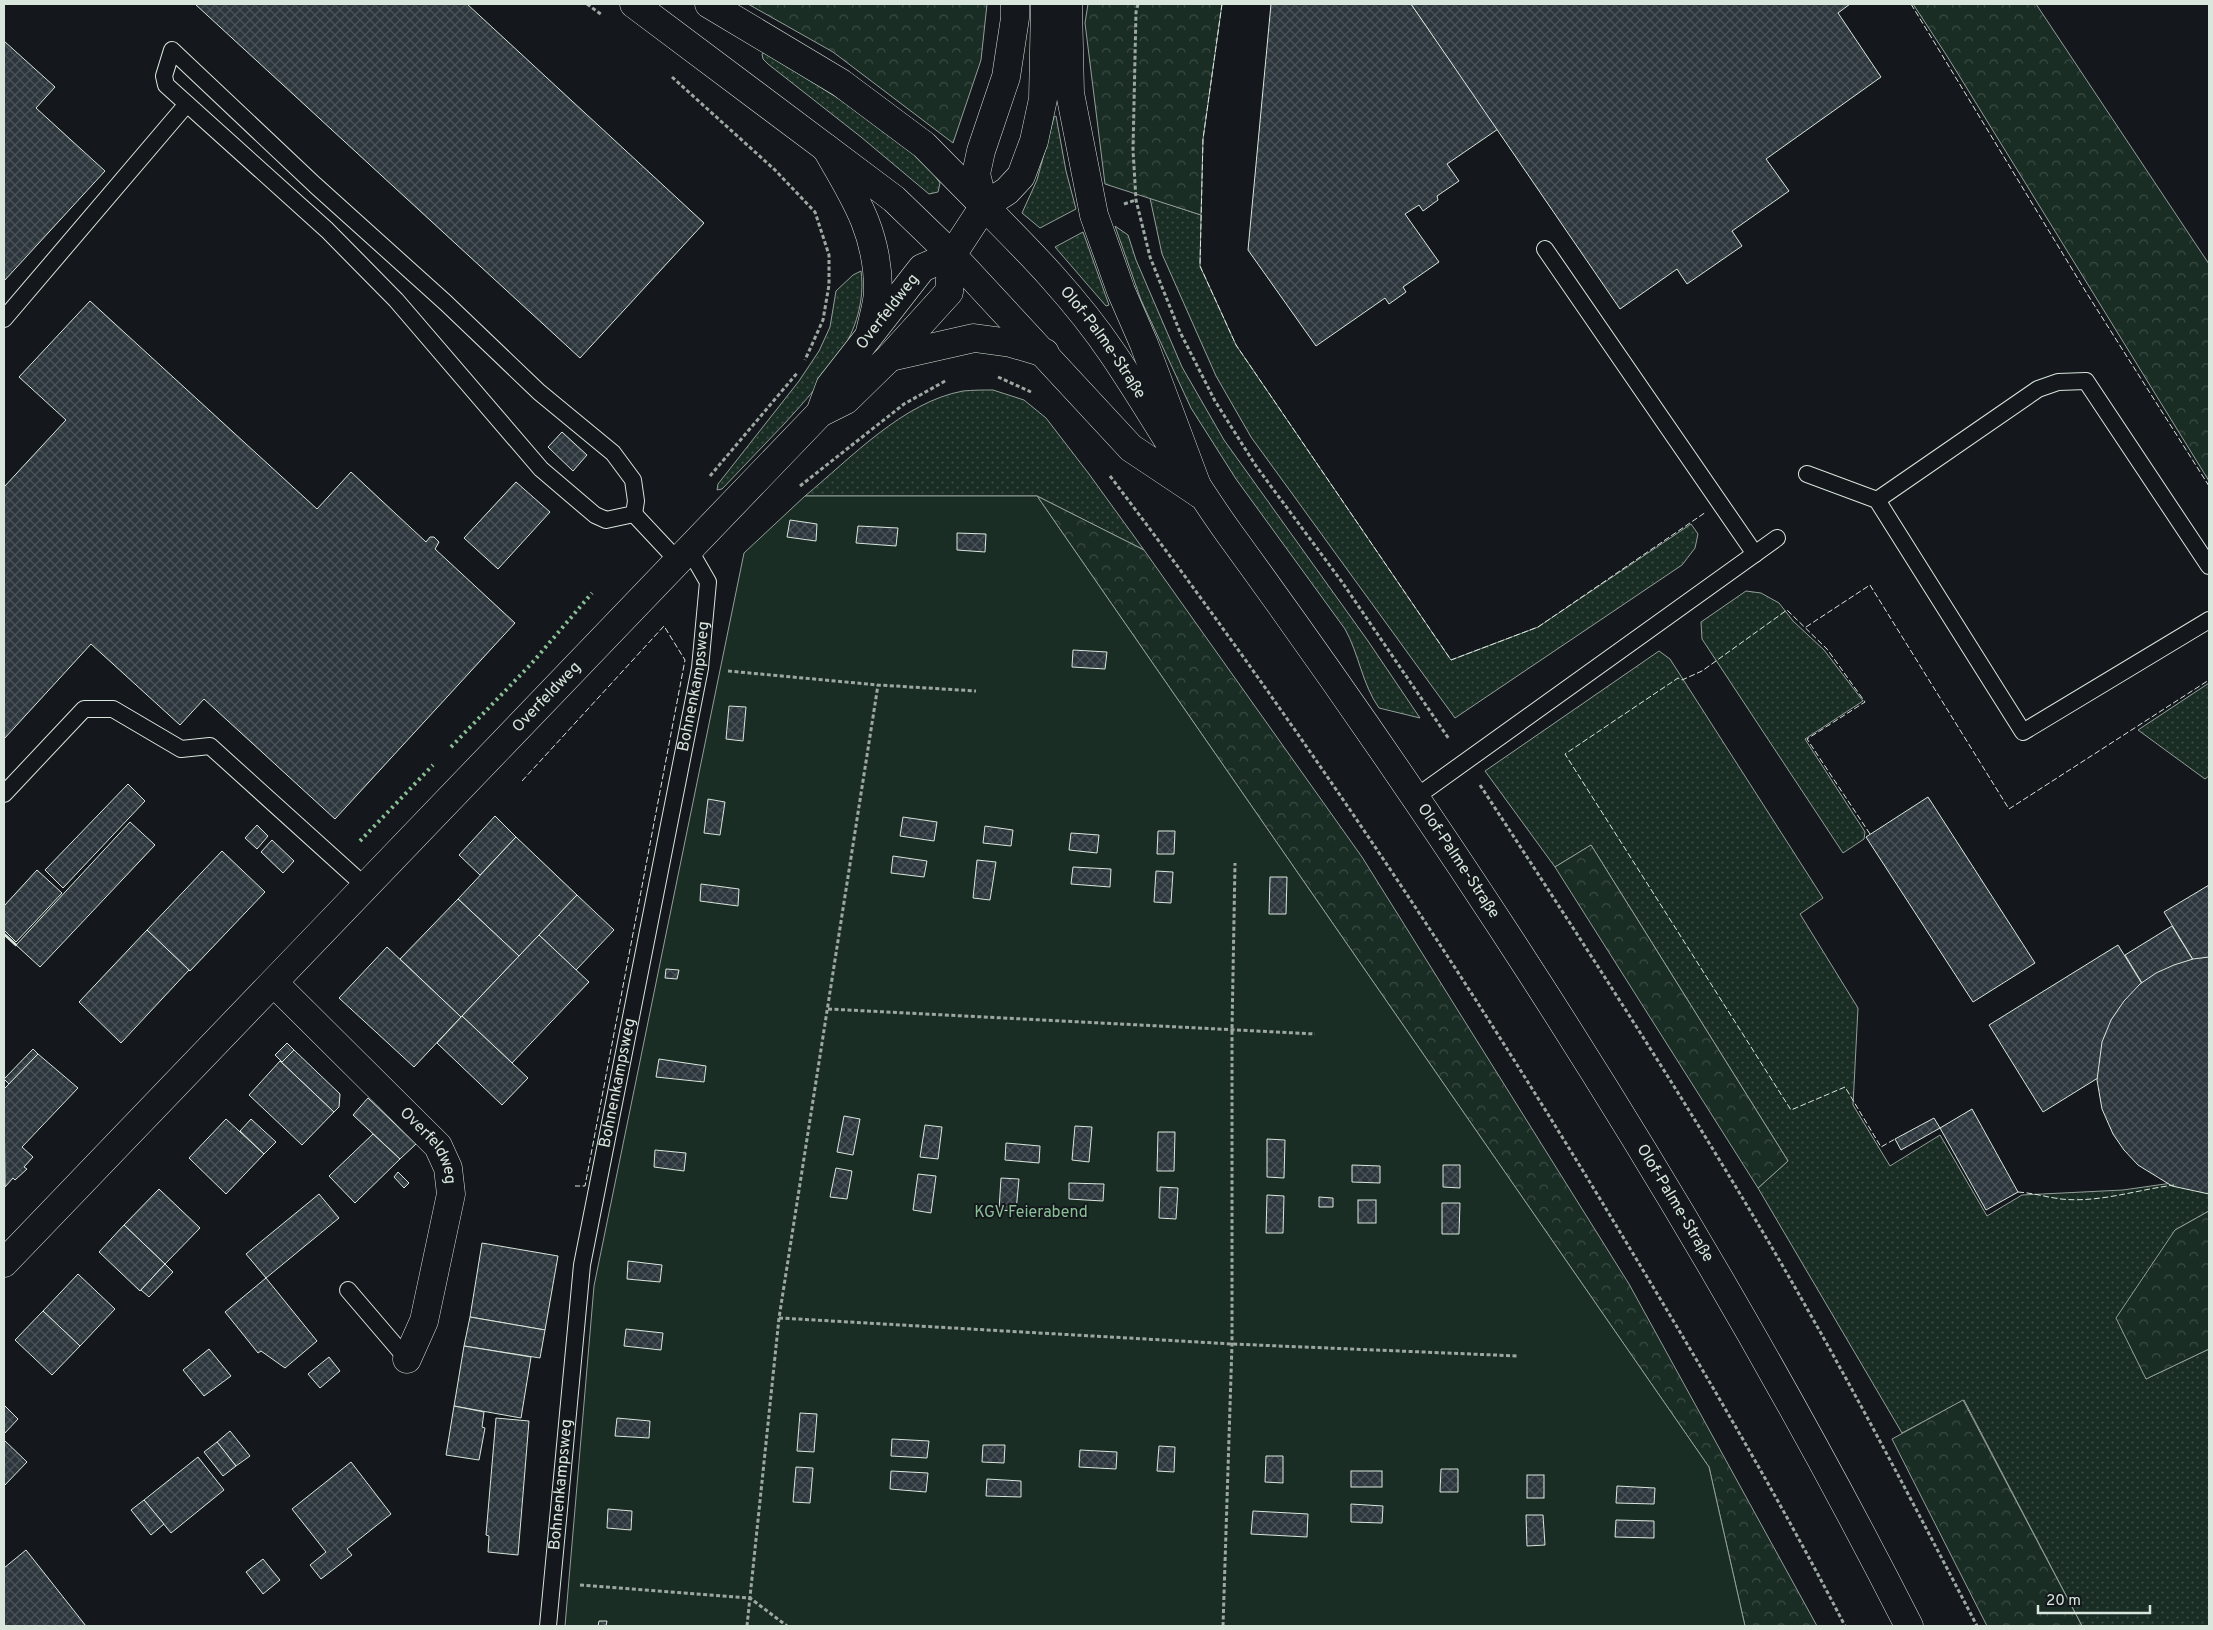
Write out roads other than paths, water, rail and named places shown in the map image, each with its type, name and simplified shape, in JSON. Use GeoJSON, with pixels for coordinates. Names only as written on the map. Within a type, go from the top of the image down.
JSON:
{"type":"FeatureCollection","features":[{"type":"Feature","properties":{"kind":"main road","name":"Olof-Palme-Straße"},"geometry":{"type":"LineString","coordinates":[[634,4],[894,199],[952,255],[1045,353],[1131,448],[1200,494]]}},
{"type":"Feature","properties":{"kind":"main road","name":"Olof-Palme-Straße"},"geometry":{"type":"LineString","coordinates":[[709,4],[841,83],[924,145],[1044,267],[1111,351],[1200,494],[1331,673],[1497,918],[1668,1194],[1764,1358],[1909,1626]]}},
{"type":"Feature","properties":{"kind":"main road"},"geometry":{"type":"LineString","coordinates":[[984,206],[976,174],[981,151],[1006,77],[1015,18],[1015,4]]}},
{"type":"Feature","properties":{"kind":"main road"},"geometry":{"type":"LineString","coordinates":[[952,255],[984,206],[1007,190],[1021,176],[1034,140],[1043,99],[1045,4]]}},
{"type":"Feature","properties":{"kind":"main road"},"geometry":{"type":"LineString","coordinates":[[1068,4],[1070,93],[1094,215],[1121,291],[1144,344],[1200,494]]}},
{"type":"Feature","properties":{"kind":"main road"},"geometry":{"type":"LineString","coordinates":[[826,148],[861,207],[874,251],[878,292],[869,336]]}},
{"type":"Feature","properties":{"kind":"main road","name":"Overfeldweg"},"geometry":{"type":"LineString","coordinates":[[4,1263],[820,413],[846,400],[890,357],[948,292],[952,255],[922,268],[830,386],[820,413]]}},
{"type":"Feature","properties":{"kind":"main road"},"geometry":{"type":"LineString","coordinates":[[890,357],[974,338],[1011,343],[1045,353]]}},
{"type":"Feature","properties":{"kind":"main road","name":"Overfeldweg"},"geometry":{"type":"LineString","coordinates":[[274,983],[438,1146],[448,1168],[451,1194],[447,1215],[424,1321],[407,1359]]}},
{"type":"Feature","properties":{"kind":"lane"},"geometry":{"type":"LineString","coordinates":[[172,50],[315,185],[446,303],[539,392],[614,453],[633,480],[636,501],[634,514],[606,520],[595,514],[541,469],[396,300],[327,230],[166,84],[164,76],[172,50]]}},
{"type":"Feature","properties":{"kind":"lane"},"geometry":{"type":"LineString","coordinates":[[4,318],[187,104]]}},
{"type":"Feature","properties":{"kind":"lane"},"geometry":{"type":"LineString","coordinates":[[1545,249],[1755,554]]}},
{"type":"Feature","properties":{"kind":"lane"},"geometry":{"type":"LineString","coordinates":[[1877,500],[2038,389],[2058,382],[2086,381],[2209,566]]}},
{"type":"Feature","properties":{"kind":"lane"},"geometry":{"type":"LineString","coordinates":[[1807,474],[1877,500],[2023,732],[2209,620]]}},
{"type":"Feature","properties":{"kind":"lane","name":"Bohnenkampsweg"},"geometry":{"type":"LineString","coordinates":[[548,1626],[582,1265],[700,668],[708,582],[684,555],[634,514]]}},
{"type":"Feature","properties":{"kind":"lane","name":"Olof-Palme-Straße"},"geometry":{"type":"LineString","coordinates":[[1416,797],[1777,538]]}},
{"type":"Feature","properties":{"kind":"lane"},"geometry":{"type":"LineString","coordinates":[[4,794],[84,709],[113,709],[181,749],[210,746],[366,887]]}},
{"type":"Feature","properties":{"kind":"lane"},"geometry":{"type":"LineString","coordinates":[[348,1290],[407,1359]]}},
{"type":"Feature","properties":{"kind":"park label","name":"KGV Feierabend"},"geometry":{"type":"Point","coordinates":[1031,1213]}}]}
